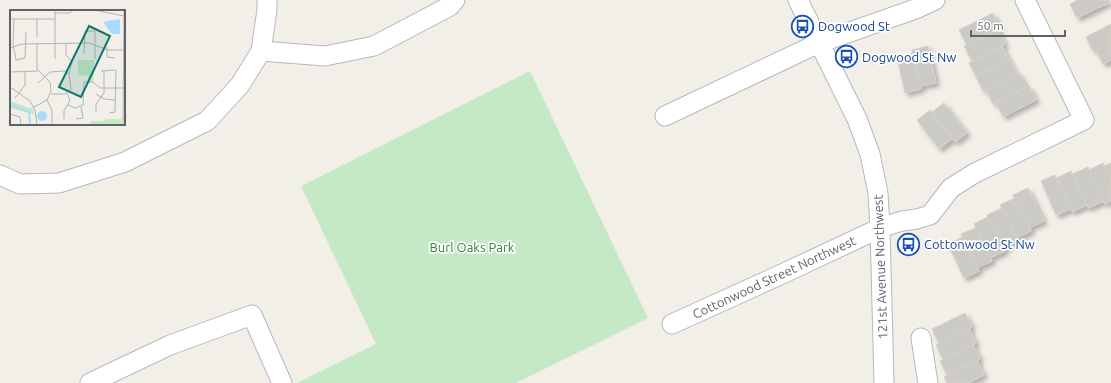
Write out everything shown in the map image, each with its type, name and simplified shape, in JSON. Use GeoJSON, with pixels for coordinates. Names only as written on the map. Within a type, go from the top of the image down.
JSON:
{"type":"FeatureCollection","features":[{"type":"Feature","properties":{"kind":"street"},"geometry":{"type":"LineString","coordinates":[[0,175],[20,184],[59,183],[125,162],[207,121],[240,85],[261,51],[267,0]]}},
{"type":"Feature","properties":{"kind":"street"},"geometry":{"type":"LineString","coordinates":[[261,51],[325,56],[374,46],[450,6],[455,0]]}},
{"type":"Feature","properties":{"kind":"street","name":"121st Avenue Northwest"},"geometry":{"type":"LineString","coordinates":[[798,0],[857,120],[870,154],[878,193],[884,383]]}},
{"type":"Feature","properties":{"kind":"street"},"geometry":{"type":"LineString","coordinates":[[665,116],[820,43],[918,8],[935,0]]}},
{"type":"Feature","properties":{"kind":"street","name":"Cottonwood Street Northwest"},"geometry":{"type":"LineString","coordinates":[[672,324],[880,228],[902,221],[930,215],[951,188],[962,181],[1084,120],[1024,0]]}},
{"type":"Feature","properties":{"kind":"street"},"geometry":{"type":"LineString","coordinates":[[90,383],[170,345],[252,315],[282,383]]}},
{"type":"Feature","properties":{"kind":"street"},"geometry":{"type":"LineString","coordinates":[[921,338],[928,383]]}},
{"type":"Feature","properties":{"kind":"green space","name":"Burl Oaks Park"},"geometry":{"type":"Polygon","coordinates":[[[530,71],[648,318],[516,383],[297,383],[376,344],[301,186],[530,71]]]}},
{"type":"Feature","properties":{"kind":"building"},"geometry":{"type":"Polygon","coordinates":[[[1078,0],[1109,0],[1110,2],[1077,18],[1070,4],[1078,0]]]}},
{"type":"Feature","properties":{"kind":"building"},"geometry":{"type":"Polygon","coordinates":[[[993,13],[1000,28],[967,45],[959,30],[993,13]]]}},
{"type":"Feature","properties":{"kind":"building"},"geometry":{"type":"Polygon","coordinates":[[[1111,24],[1111,43],[1093,51],[1086,37],[1111,24]]]}},
{"type":"Feature","properties":{"kind":"building"},"geometry":{"type":"Polygon","coordinates":[[[998,30],[1005,44],[972,61],[964,46],[998,30]]]}},
{"type":"Feature","properties":{"kind":"building"},"geometry":{"type":"Polygon","coordinates":[[[1111,43],[1111,60],[1103,64],[1096,50],[1111,43]]]}},
{"type":"Feature","properties":{"kind":"building"},"geometry":{"type":"Polygon","coordinates":[[[928,46],[936,83],[920,86],[912,50],[928,46]]]}},
{"type":"Feature","properties":{"kind":"building"},"geometry":{"type":"Polygon","coordinates":[[[1002,46],[1009,60],[976,76],[969,63],[1002,46]]]}},
{"type":"Feature","properties":{"kind":"building"},"geometry":{"type":"Polygon","coordinates":[[[913,53],[921,89],[905,93],[897,57],[913,53]]]}},
{"type":"Feature","properties":{"kind":"building"},"geometry":{"type":"Polygon","coordinates":[[[1009,60],[1017,74],[983,91],[976,76],[1009,60]]]}},
{"type":"Feature","properties":{"kind":"building"},"geometry":{"type":"Polygon","coordinates":[[[1019,73],[1026,87],[993,104],[986,90],[1019,73]]]}},
{"type":"Feature","properties":{"kind":"building"},"geometry":{"type":"Polygon","coordinates":[[[1029,86],[1036,100],[1003,117],[996,102],[1029,86]]]}},
{"type":"Feature","properties":{"kind":"building"},"geometry":{"type":"Polygon","coordinates":[[[944,103],[967,133],[955,142],[932,112],[944,103]]]}},
{"type":"Feature","properties":{"kind":"building"},"geometry":{"type":"Polygon","coordinates":[[[930,110],[952,139],[939,149],[917,120],[930,110]]]}},
{"type":"Feature","properties":{"kind":"building"},"geometry":{"type":"Polygon","coordinates":[[[1103,163],[1111,180],[1111,201],[1105,204],[1089,170],[1103,163]]]}},
{"type":"Feature","properties":{"kind":"building"},"geometry":{"type":"Polygon","coordinates":[[[1111,163],[1111,180],[1104,166],[1111,163]]]}},
{"type":"Feature","properties":{"kind":"building"},"geometry":{"type":"Polygon","coordinates":[[[1088,167],[1104,201],[1088,208],[1073,174],[1088,167]]]}},
{"type":"Feature","properties":{"kind":"building"},"geometry":{"type":"Polygon","coordinates":[[[1071,171],[1087,205],[1072,212],[1057,178],[1071,171]]]}},
{"type":"Feature","properties":{"kind":"building"},"geometry":{"type":"Polygon","coordinates":[[[1055,175],[1071,209],[1056,215],[1041,181],[1055,175]]]}},
{"type":"Feature","properties":{"kind":"building"},"geometry":{"type":"Polygon","coordinates":[[[1028,188],[1044,221],[1029,228],[1013,195],[1028,188]]]}},
{"type":"Feature","properties":{"kind":"building"},"geometry":{"type":"Polygon","coordinates":[[[1015,198],[1031,231],[1017,238],[1000,205],[1015,198]]]}},
{"type":"Feature","properties":{"kind":"building"},"geometry":{"type":"Polygon","coordinates":[[[1002,208],[1018,241],[1003,248],[987,215],[1002,208]]]}},
{"type":"Feature","properties":{"kind":"building"},"geometry":{"type":"Polygon","coordinates":[[[988,217],[1005,251],[990,258],[974,224],[988,217]]]}},
{"type":"Feature","properties":{"kind":"building"},"geometry":{"type":"Polygon","coordinates":[[[975,228],[992,261],[977,268],[961,234],[975,228]]]}},
{"type":"Feature","properties":{"kind":"building"},"geometry":{"type":"Polygon","coordinates":[[[963,237],[979,271],[964,278],[948,244],[963,237]]]}},
{"type":"Feature","properties":{"kind":"building"},"geometry":{"type":"Polygon","coordinates":[[[965,313],[972,327],[939,344],[932,329],[965,313]]]}},
{"type":"Feature","properties":{"kind":"building"},"geometry":{"type":"Polygon","coordinates":[[[969,329],[976,343],[943,359],[936,345],[969,329]]]}},
{"type":"Feature","properties":{"kind":"building"},"geometry":{"type":"Polygon","coordinates":[[[973,345],[980,359],[947,375],[940,361],[973,345]]]}},
{"type":"Feature","properties":{"kind":"building"},"geometry":{"type":"Polygon","coordinates":[[[977,361],[984,375],[968,383],[947,383],[944,377],[977,361]]]}},
{"type":"Feature","properties":{"kind":"place","name":"Dogwood St"},"geometry":{"type":"Point","coordinates":[802,26]}},
{"type":"Feature","properties":{"kind":"place","name":"Dogwood St Nw"},"geometry":{"type":"Point","coordinates":[847,57]}},
{"type":"Feature","properties":{"kind":"place","name":"Cottonwood St Nw"},"geometry":{"type":"Point","coordinates":[908,244]}}]}
